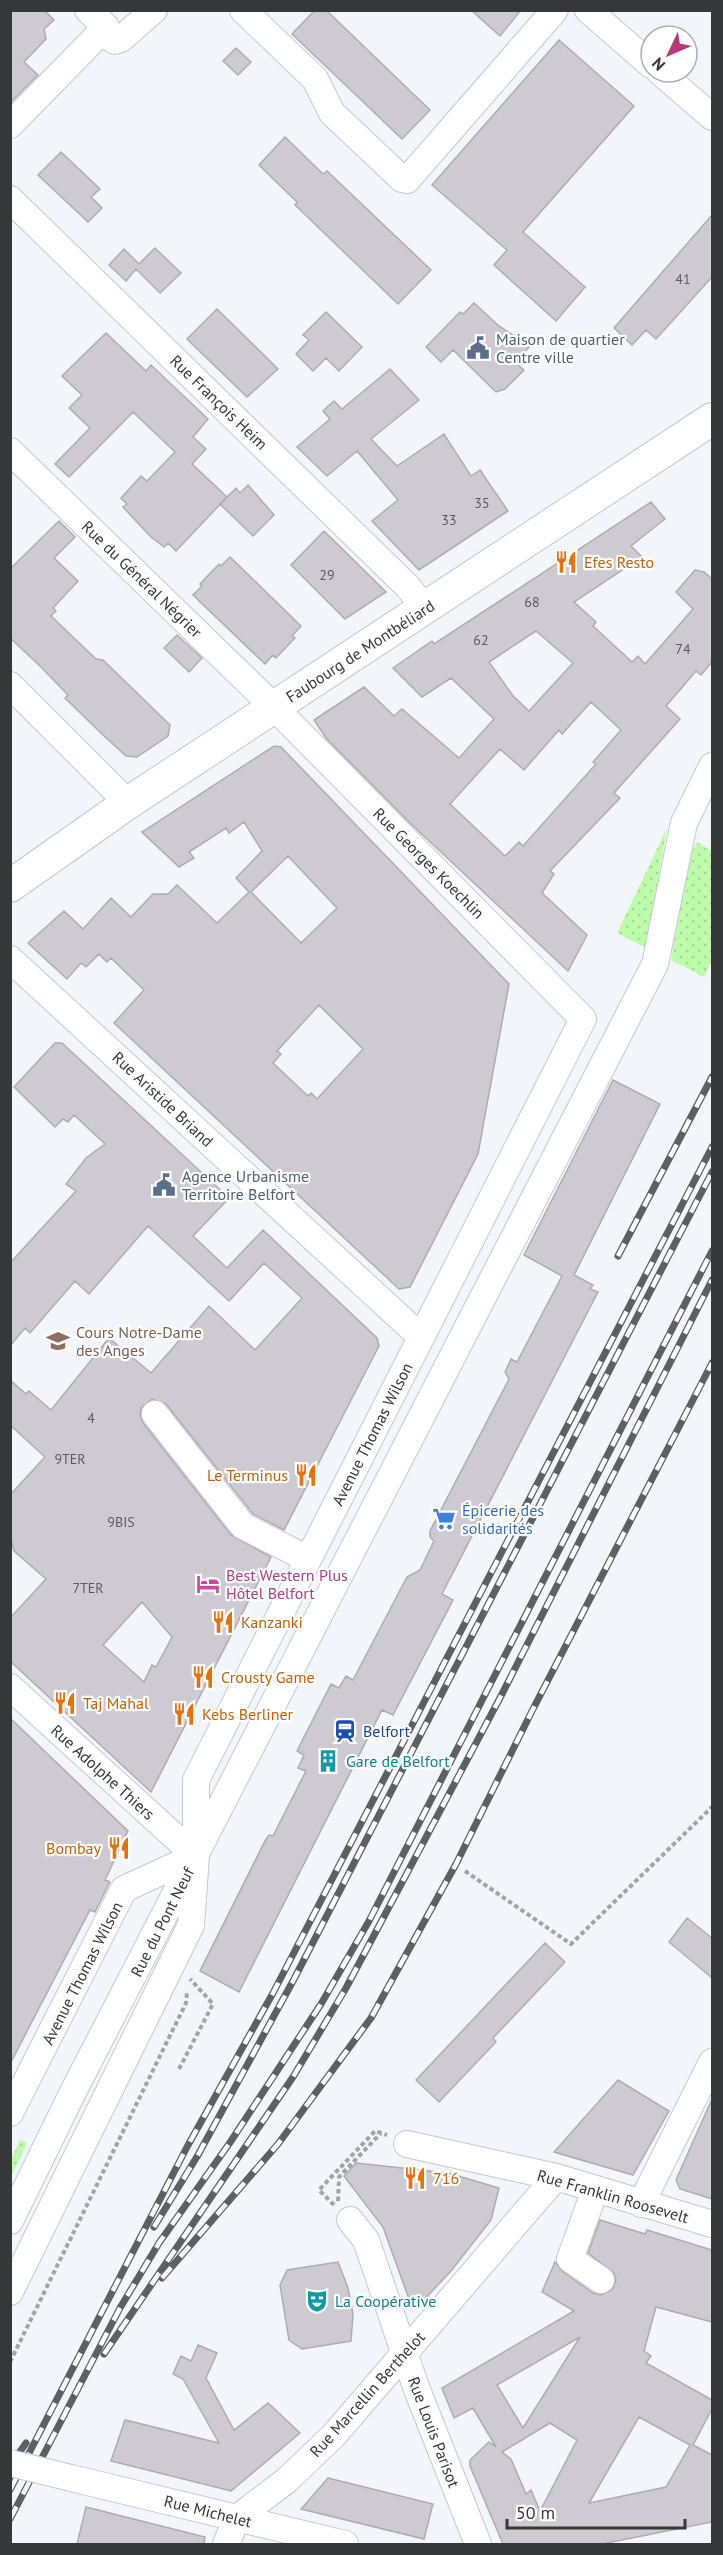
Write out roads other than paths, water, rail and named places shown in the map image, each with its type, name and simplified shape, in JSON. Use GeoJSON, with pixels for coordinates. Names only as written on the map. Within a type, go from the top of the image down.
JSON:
{"type":"FeatureCollection","features":[{"type":"Feature","properties":{"kind":"main road","name":"Faubourg de Montbéliard"},"geometry":{"type":"LineString","coordinates":[[10,886],[128,804],[712,419]]}},
{"type":"Feature","properties":{"kind":"street"},"geometry":{"type":"LineString","coordinates":[[10,125],[106,27],[88,10]]}},
{"type":"Feature","properties":{"kind":"street"},"geometry":{"type":"LineString","coordinates":[[101,32],[115,41],[121,39],[154,10]]}},
{"type":"Feature","properties":{"kind":"street"},"geometry":{"type":"LineString","coordinates":[[243,10],[315,79],[332,113],[402,179],[407,180],[555,10]]}},
{"type":"Feature","properties":{"kind":"street"},"geometry":{"type":"LineString","coordinates":[[588,10],[639,55]]}},
{"type":"Feature","properties":{"kind":"street"},"geometry":{"type":"LineString","coordinates":[[674,84],[712,117]]}},
{"type":"Feature","properties":{"kind":"street","name":"Rue François Heim"},"geometry":{"type":"LineString","coordinates":[[10,199],[407,586],[425,608]]}},
{"type":"Feature","properties":{"kind":"street","name":"Rue du Général Négrier"},"geometry":{"type":"LineString","coordinates":[[10,451],[274,707]]}},
{"type":"Feature","properties":{"kind":"street"},"geometry":{"type":"LineString","coordinates":[[10,685],[128,804]]}},
{"type":"Feature","properties":{"kind":"street","name":"Rue Georges Koechlin"},"geometry":{"type":"LineString","coordinates":[[274,707],[583,1019]]}},
{"type":"Feature","properties":{"kind":"street"},"geometry":{"type":"LineString","coordinates":[[196,1856],[655,964],[663,936],[676,848],[684,823],[712,766]]}},
{"type":"Feature","properties":{"kind":"street","name":"Rue Aristide Briand"},"geometry":{"type":"LineString","coordinates":[[10,959],[422,1337]]}},
{"type":"Feature","properties":{"kind":"street","name":"Avenue Thomas Wilson"},"geometry":{"type":"LineString","coordinates":[[14,2097],[124,1889],[196,1856],[195,1780],[583,1019]]}},
{"type":"Feature","properties":{"kind":"street"},"geometry":{"type":"LineString","coordinates":[[155,1414],[243,1526],[308,1559]]}},
{"type":"Feature","properties":{"kind":"street","name":"Rue Adolphe Thiers"},"geometry":{"type":"LineString","coordinates":[[10,1687],[196,1856]]}},
{"type":"Feature","properties":{"kind":"street","name":"Rue du Pont Neuf"},"geometry":{"type":"LineString","coordinates":[[10,2222],[74,2090],[196,1856]]}},
{"type":"Feature","properties":{"kind":"street","name":"Rue du Pont Neuf"},"geometry":{"type":"LineString","coordinates":[[10,2292],[190,1925],[196,1856]]}},
{"type":"Feature","properties":{"kind":"street"},"geometry":{"type":"LineString","coordinates":[[641,2204],[710,2075]]}},
{"type":"Feature","properties":{"kind":"street","name":"Rue Franklin Roosevelt"},"geometry":{"type":"LineString","coordinates":[[407,2144],[556,2177],[712,2224]]}},
{"type":"Feature","properties":{"kind":"street","name":"Rue Marcellin Berthelot"},"geometry":{"type":"LineString","coordinates":[[237,2518],[287,2480],[334,2434],[556,2177]]}},
{"type":"Feature","properties":{"kind":"street"},"geometry":{"type":"LineString","coordinates":[[595,2190],[570,2259],[601,2280]]}},
{"type":"Feature","properties":{"kind":"street","name":"Rue Louis Parisot"},"geometry":{"type":"LineString","coordinates":[[344,2214],[366,2240],[404,2353],[478,2544]]}},
{"type":"Feature","properties":{"kind":"street","name":"Rue Michelet"},"geometry":{"type":"LineString","coordinates":[[10,2463],[345,2544]]}},
{"type":"Feature","properties":{"kind":"street"},"geometry":{"type":"LineString","coordinates":[[226,2544],[237,2518]]}},
{"type":"Feature","properties":{"kind":"railway"},"geometry":{"type":"LineString","coordinates":[[618,1256],[712,1077]]}},
{"type":"Feature","properties":{"kind":"railway"},"geometry":{"type":"LineString","coordinates":[[10,2490],[187,2147],[273,1993],[712,1147]]}},
{"type":"Feature","properties":{"kind":"railway"},"geometry":{"type":"LineString","coordinates":[[154,2227],[198,2155],[293,1981],[712,1172]]}},
{"type":"Feature","properties":{"kind":"railway"},"geometry":{"type":"LineString","coordinates":[[10,2519],[120,2308],[159,2243],[231,2141],[321,2004],[369,1921],[712,1251]]}},
{"type":"Feature","properties":{"kind":"railway"},"geometry":{"type":"LineString","coordinates":[[104,2354],[293,2077],[346,1988],[501,1696],[712,1280]]}},
{"type":"Feature","properties":{"kind":"railway"},"geometry":{"type":"LineString","coordinates":[[162,2278],[278,2144],[371,2018],[456,1864],[532,1711],[712,1363]]}},
{"type":"Feature","properties":{"kind":"railway"},"geometry":{"type":"LineString","coordinates":[[10,2466],[26,2443]]}},
{"type":"Feature","properties":{"kind":"place","name":"Maison de quartier Centre ville"},"geometry":{"type":"Point","coordinates":[478,348]}},
{"type":"Feature","properties":{"kind":"place","name":"Efes Resto"},"geometry":{"type":"Point","coordinates":[566,562]}},
{"type":"Feature","properties":{"kind":"place","name":"Agence Urbanisme Territoire Belfort"},"geometry":{"type":"Point","coordinates":[164,1185]}},
{"type":"Feature","properties":{"kind":"place","name":"Cours Notre-Dame des Anges"},"geometry":{"type":"Point","coordinates":[58,1341]}},
{"type":"Feature","properties":{"kind":"place","name":"Le Terminus"},"geometry":{"type":"Point","coordinates":[306,1475]}},
{"type":"Feature","properties":{"kind":"place","name":"Épicerie des solidarités"},"geometry":{"type":"Point","coordinates":[444,1519]}},
{"type":"Feature","properties":{"kind":"place","name":"Best Western Plus Hôtel Belfort"},"geometry":{"type":"Point","coordinates":[208,1584]}},
{"type":"Feature","properties":{"kind":"place","name":"Kanzanki"},"geometry":{"type":"Point","coordinates":[223,1622]}},
{"type":"Feature","properties":{"kind":"place","name":"Crousty Game"},"geometry":{"type":"Point","coordinates":[203,1677]}},
{"type":"Feature","properties":{"kind":"place","name":"Taj Mahal"},"geometry":{"type":"Point","coordinates":[65,1703]}},
{"type":"Feature","properties":{"kind":"place","name":"Kebs Berliner"},"geometry":{"type":"Point","coordinates":[184,1714]}},
{"type":"Feature","properties":{"kind":"place","name":"Belfort"},"geometry":{"type":"Point","coordinates":[345,1731]}},
{"type":"Feature","properties":{"kind":"place","name":"Gare de Belfort"},"geometry":{"type":"Point","coordinates":[328,1761]}},
{"type":"Feature","properties":{"kind":"place","name":"Bombay"},"geometry":{"type":"Point","coordinates":[119,1848]}},
{"type":"Feature","properties":{"kind":"place","name":"716"},"geometry":{"type":"Point","coordinates":[415,2178]}},
{"type":"Feature","properties":{"kind":"place","name":"La Coopérative"},"geometry":{"type":"Point","coordinates":[317,2301]}}]}
